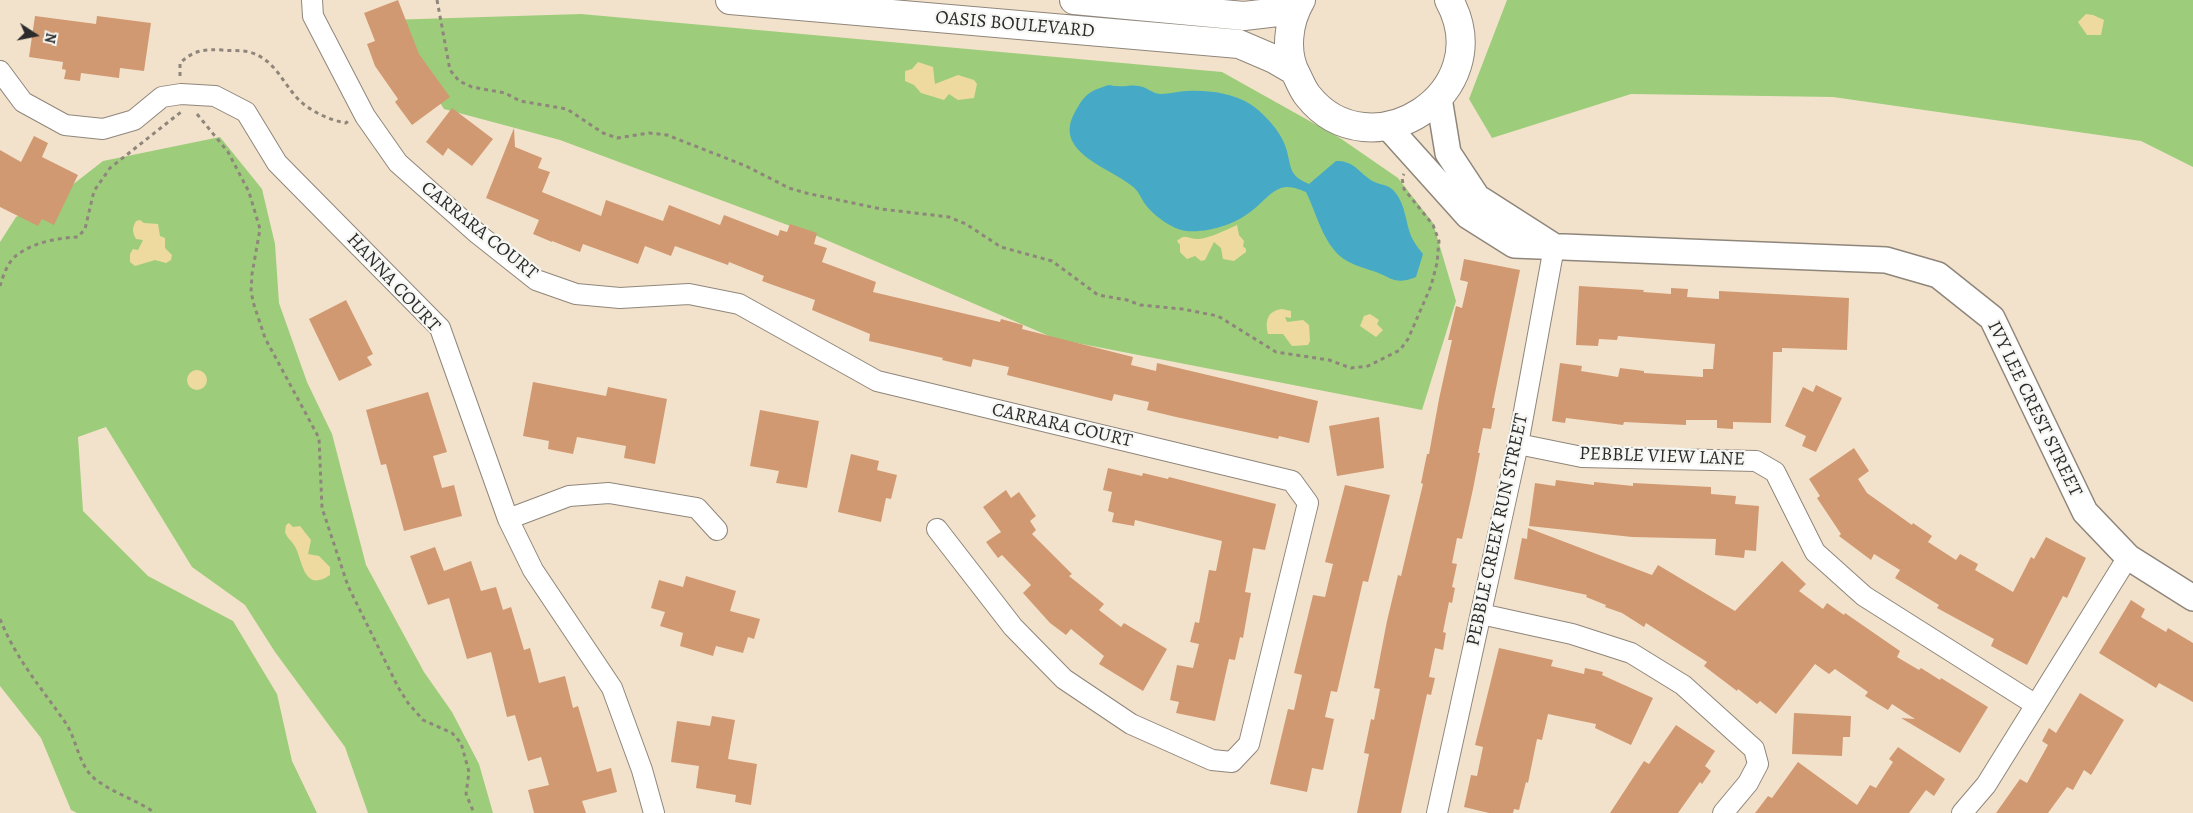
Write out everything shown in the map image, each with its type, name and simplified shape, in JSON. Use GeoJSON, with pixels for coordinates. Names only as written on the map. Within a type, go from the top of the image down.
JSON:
{"type":"FeatureCollection","features":[{"type":"Feature","properties":{"kind":"main road","name":"OASIS BOULEVARD"},"geometry":{"type":"LineString","coordinates":[[730,0],[1236,44],[1274,59],[1294,70]]}},
{"type":"Feature","properties":{"kind":"main road","name":"OASIS BOULEVARD"},"geometry":{"type":"LineString","coordinates":[[1074,0],[1115,2],[1244,16],[1298,5],[1290,30],[1289,50],[1294,70],[1308,96],[1331,116],[1358,126],[1388,127],[1416,117],[1439,98],[1451,82],[1458,63],[1460,42],[1470,0]]}},
{"type":"Feature","properties":{"kind":"main road","name":"OASIS BOULEVARD"},"geometry":{"type":"LineString","coordinates":[[1448,0],[1456,13],[1460,42]]}},
{"type":"Feature","properties":{"kind":"street","name":"CARRARA COURT"},"geometry":{"type":"LineString","coordinates":[[312,0],[314,16],[365,116],[398,163],[478,234],[536,280],[576,294],[620,298],[689,294],[739,304],[877,381],[1292,481],[1308,503],[1249,744],[1232,762],[1212,760],[1131,724],[1064,679],[1013,627],[937,530]]}},
{"type":"Feature","properties":{"kind":"street","name":"HANNA COURT"},"geometry":{"type":"LineString","coordinates":[[0,71],[23,102],[65,125],[103,129],[134,120],[162,98],[181,104],[215,96],[246,112],[277,163],[440,328],[508,519],[533,570],[612,688],[642,770],[654,813]]}},
{"type":"Feature","properties":{"kind":"street"},"geometry":{"type":"LineString","coordinates":[[1439,98],[1448,153],[1477,197],[1554,247]]}},
{"type":"Feature","properties":{"kind":"street","name":"IVY LEE CREST STREET"},"geometry":{"type":"LineString","coordinates":[[1388,127],[1423,163],[1468,216],[1514,245],[1886,260],[1938,275],[1992,318],[2085,512],[2128,558],[2193,598]]}},
{"type":"Feature","properties":{"kind":"street","name":"PEBBLE CREEK RUN STREET"},"geometry":{"type":"LineString","coordinates":[[1437,813],[1518,444],[1554,247]]}},
{"type":"Feature","properties":{"kind":"street","name":"PEBBLE VIEW LANE"},"geometry":{"type":"LineString","coordinates":[[1518,444],[1582,457],[1756,461],[1775,472],[1815,552],[1864,596],[2036,705]]}},
{"type":"Feature","properties":{"kind":"street"},"geometry":{"type":"LineString","coordinates":[[508,519],[569,496],[610,493],[696,508],[718,530]]}},
{"type":"Feature","properties":{"kind":"street"},"geometry":{"type":"LineString","coordinates":[[1962,813],[1986,785],[2128,558]]}},
{"type":"Feature","properties":{"kind":"street"},"geometry":{"type":"LineString","coordinates":[[1481,614],[1572,634],[1631,653],[1683,685],[1754,749],[1758,764],[1748,783],[1723,813]]}},
{"type":"Feature","properties":{"kind":"path"},"geometry":{"type":"LineString","coordinates":[[437,0],[450,70],[459,81],[472,87],[505,93],[520,100],[567,109],[603,133],[617,138],[650,133],[666,135],[746,166],[789,188],[806,194],[881,210],[949,217],[966,224],[1001,247],[1052,261],[1098,295],[1127,300],[1140,305],[1182,309],[1218,316],[1276,352],[1329,360],[1351,368],[1368,366],[1400,350],[1408,340],[1431,286],[1437,263],[1439,241],[1433,225],[1404,189],[1402,178],[1406,172]]}},
{"type":"Feature","properties":{"kind":"path"},"geometry":{"type":"LineString","coordinates":[[0,286],[4,272],[16,255],[54,238],[78,237],[86,228],[94,191],[110,168],[181,104],[180,63],[190,54],[202,49],[250,52],[268,61],[283,76],[301,102],[329,119],[346,123],[351,117]]}},
{"type":"Feature","properties":{"kind":"path"},"geometry":{"type":"LineString","coordinates":[[181,104],[199,114],[210,132],[228,152],[250,192],[260,229],[252,274],[251,292],[254,305],[265,338],[318,438],[322,508],[348,586],[398,687],[408,703],[423,720],[452,732],[461,743],[469,772],[466,794],[474,813]]}},
{"type":"Feature","properties":{"kind":"path"},"geometry":{"type":"LineString","coordinates":[[0,618],[10,644],[36,685],[66,723],[86,768],[96,779],[139,802],[155,813]]}},
{"type":"Feature","properties":{"kind":"green space"},"geometry":{"type":"Polygon","coordinates":[[[1507,0],[2193,0],[2193,167],[2141,141],[1833,97],[1631,94],[1492,138],[1469,99],[1507,0]]]}},
{"type":"Feature","properties":{"kind":"green space"},"geometry":{"type":"Polygon","coordinates":[[[581,14],[1222,72],[1340,138],[1398,178],[1433,223],[1456,301],[1422,410],[1056,339],[817,236],[560,140],[444,109],[387,20],[581,14]]]}},
{"type":"Feature","properties":{"kind":"green space"},"geometry":{"type":"Polygon","coordinates":[[[220,137],[262,189],[275,244],[279,303],[307,382],[332,434],[366,565],[424,672],[452,712],[479,764],[493,813],[368,813],[345,747],[275,652],[245,605],[192,567],[106,427],[78,437],[83,511],[148,576],[233,621],[277,694],[292,761],[317,813],[77,813],[71,810],[41,738],[0,686],[0,242],[16,217],[58,196],[103,161],[220,137]]]}},
{"type":"Feature","properties":{"kind":"sand"},"geometry":{"type":"Polygon","coordinates":[[[2086,14],[2104,20],[2101,35],[2087,35],[2078,22],[2086,14]]]}},
{"type":"Feature","properties":{"kind":"sand"},"geometry":{"type":"Polygon","coordinates":[[[918,62],[933,67],[935,84],[958,75],[974,80],[977,84],[974,98],[958,100],[949,94],[944,100],[921,93],[914,85],[905,81],[905,71],[912,69],[918,62]]]}},
{"type":"Feature","properties":{"kind":"sand"},"geometry":{"type":"Polygon","coordinates":[[[140,220],[144,223],[158,224],[160,236],[165,238],[165,248],[172,255],[171,260],[166,263],[155,260],[135,266],[130,262],[130,254],[133,249],[138,250],[143,240],[136,239],[133,232],[136,221],[140,220]]]}},
{"type":"Feature","properties":{"kind":"sand"},"geometry":{"type":"Polygon","coordinates":[[[1237,225],[1239,235],[1244,241],[1243,246],[1246,252],[1234,261],[1223,259],[1221,248],[1214,242],[1205,260],[1201,261],[1195,256],[1187,259],[1180,252],[1180,245],[1177,241],[1180,238],[1203,238],[1218,234],[1237,225]]]}},
{"type":"Feature","properties":{"kind":"sand"},"geometry":{"type":"Polygon","coordinates":[[[1282,309],[1291,311],[1291,318],[1285,317],[1287,322],[1303,320],[1309,325],[1310,341],[1308,345],[1292,346],[1283,334],[1268,334],[1268,317],[1273,312],[1282,309]]]}},
{"type":"Feature","properties":{"kind":"sand"},"geometry":{"type":"Polygon","coordinates":[[[1370,314],[1379,320],[1377,324],[1383,330],[1376,337],[1360,326],[1364,316],[1370,314]]]}},
{"type":"Feature","properties":{"kind":"sand"},"geometry":{"type":"Polygon","coordinates":[[[197,370],[204,373],[207,380],[204,387],[197,390],[190,387],[187,380],[190,373],[197,370]]]}},
{"type":"Feature","properties":{"kind":"sand"},"geometry":{"type":"Polygon","coordinates":[[[289,523],[293,527],[300,526],[311,540],[308,554],[319,556],[330,567],[330,575],[321,580],[314,580],[305,572],[294,545],[285,532],[286,525],[289,523]]]}},
{"type":"Feature","properties":{"kind":"water"},"geometry":{"type":"Polygon","coordinates":[[[1109,85],[1139,86],[1161,94],[1203,91],[1236,97],[1250,104],[1272,124],[1284,142],[1294,174],[1302,181],[1309,184],[1336,161],[1342,161],[1354,166],[1371,180],[1389,187],[1397,194],[1403,206],[1412,238],[1423,254],[1416,277],[1399,281],[1347,261],[1332,248],[1306,192],[1294,188],[1284,187],[1277,190],[1247,214],[1231,223],[1204,231],[1186,231],[1175,228],[1149,209],[1134,188],[1086,157],[1071,138],[1070,126],[1075,112],[1082,101],[1092,91],[1109,85]]]}},
{"type":"Feature","properties":{"kind":"building"},"geometry":{"type":"Polygon","coordinates":[[[398,0],[419,54],[450,97],[412,125],[395,102],[398,99],[375,66],[367,44],[375,41],[364,13],[398,0]]]}},
{"type":"Feature","properties":{"kind":"building"},"geometry":{"type":"Polygon","coordinates":[[[35,16],[96,24],[97,16],[151,23],[144,71],[120,68],[119,78],[81,73],[80,81],[64,79],[66,70],[62,69],[63,62],[29,57],[35,16]]]}},
{"type":"Feature","properties":{"kind":"building"},"geometry":{"type":"Polygon","coordinates":[[[452,108],[493,139],[472,166],[448,148],[443,156],[426,142],[452,108]]]}},
{"type":"Feature","properties":{"kind":"building"},"geometry":{"type":"Polygon","coordinates":[[[514,128],[515,147],[542,158],[538,168],[550,172],[542,192],[601,216],[606,200],[663,221],[669,205],[720,225],[724,215],[778,236],[780,230],[787,232],[790,224],[817,233],[814,244],[827,248],[822,262],[876,282],[873,292],[1000,322],[1001,319],[1023,325],[1022,329],[1133,357],[1131,365],[1156,371],[1157,363],[1318,401],[1309,443],[1279,436],[1278,439],[1147,410],[1149,402],[1114,394],[1112,401],[1007,375],[1009,367],[973,359],[971,367],[942,360],[943,358],[869,341],[870,334],[812,310],[815,300],[762,281],[764,276],[729,262],[728,265],[675,246],[671,256],[645,246],[638,264],[583,244],[580,252],[552,242],[533,234],[539,220],[486,198],[514,128]]]}},
{"type":"Feature","properties":{"kind":"building"},"geometry":{"type":"Polygon","coordinates":[[[34,136],[48,143],[42,157],[78,175],[54,225],[42,219],[38,226],[0,207],[0,150],[21,162],[34,136]]]}},
{"type":"Feature","properties":{"kind":"building"},"geometry":{"type":"Polygon","coordinates":[[[1464,259],[1520,270],[1492,408],[1495,408],[1491,429],[1483,428],[1478,453],[1480,453],[1462,539],[1457,538],[1452,563],[1457,564],[1452,587],[1455,588],[1452,603],[1449,602],[1443,632],[1446,633],[1443,650],[1435,648],[1429,677],[1435,678],[1431,695],[1427,694],[1401,813],[1357,813],[1369,754],[1364,753],[1371,719],[1374,720],[1380,689],[1374,688],[1387,621],[1398,575],[1401,576],[1423,484],[1421,483],[1427,454],[1429,454],[1452,340],[1448,340],[1456,306],[1462,308],[1468,282],[1460,280],[1464,259]]]}},
{"type":"Feature","properties":{"kind":"building"},"geometry":{"type":"Polygon","coordinates":[[[1579,286],[1644,290],[1643,292],[1671,294],[1671,288],[1688,289],[1687,297],[1719,299],[1719,291],[1849,298],[1847,350],[1782,348],[1782,352],[1773,352],[1771,423],[1733,422],[1733,429],[1717,428],[1717,420],[1686,420],[1686,425],[1624,422],[1623,425],[1566,418],[1565,423],[1552,421],[1560,363],[1582,366],[1581,371],[1618,377],[1620,368],[1644,371],[1644,373],[1703,377],[1703,369],[1713,369],[1715,344],[1618,336],[1617,340],[1599,339],[1598,346],[1576,345],[1579,286]]]}},
{"type":"Feature","properties":{"kind":"building"},"geometry":{"type":"Polygon","coordinates":[[[346,300],[373,354],[367,357],[372,365],[339,381],[309,319],[346,300]]]}},
{"type":"Feature","properties":{"kind":"building"},"geometry":{"type":"Polygon","coordinates":[[[533,382],[606,396],[608,387],[667,399],[655,464],[624,458],[626,446],[577,437],[573,454],[548,449],[549,441],[523,436],[533,382]]]}},
{"type":"Feature","properties":{"kind":"building"},"geometry":{"type":"Polygon","coordinates":[[[1816,385],[1842,398],[1816,452],[1802,446],[1806,436],[1785,426],[1803,387],[1813,392],[1816,385]]]}},
{"type":"Feature","properties":{"kind":"building"},"geometry":{"type":"Polygon","coordinates":[[[428,392],[447,452],[433,456],[442,488],[454,485],[462,516],[404,531],[386,464],[381,465],[366,410],[428,392]]]}},
{"type":"Feature","properties":{"kind":"building"},"geometry":{"type":"Polygon","coordinates":[[[760,410],[819,421],[807,488],[776,483],[779,471],[750,466],[760,410]]]}},
{"type":"Feature","properties":{"kind":"building"},"geometry":{"type":"Polygon","coordinates":[[[1379,417],[1384,468],[1337,476],[1329,426],[1379,417]]]}},
{"type":"Feature","properties":{"kind":"building"},"geometry":{"type":"Polygon","coordinates":[[[1854,448],[1869,471],[1858,479],[1867,493],[1912,525],[1913,523],[1932,536],[1928,542],[1956,560],[1960,554],[1978,564],[1975,570],[2013,592],[2031,557],[2034,559],[2046,537],[2086,558],[2067,598],[2063,596],[2027,665],[1991,646],[1994,639],[1937,608],[1939,605],[1895,578],[1900,570],[1874,554],[1871,560],[1839,536],[1841,534],[1817,498],[1820,496],[1809,479],[1854,448]]]}},
{"type":"Feature","properties":{"kind":"building"},"geometry":{"type":"Polygon","coordinates":[[[851,454],[879,461],[877,470],[897,475],[891,499],[886,498],[881,522],[838,512],[851,454]]]}},
{"type":"Feature","properties":{"kind":"building"},"geometry":{"type":"Polygon","coordinates":[[[1108,468],[1142,476],[1143,473],[1168,479],[1169,477],[1276,504],[1265,550],[1253,548],[1245,592],[1251,593],[1243,638],[1240,637],[1235,660],[1229,659],[1215,721],[1176,713],[1179,702],[1170,700],[1177,665],[1193,668],[1199,644],[1190,642],[1195,622],[1199,623],[1209,570],[1216,571],[1222,541],[1135,520],[1134,526],[1112,522],[1114,513],[1108,511],[1112,492],[1103,490],[1108,468]]]}},
{"type":"Feature","properties":{"kind":"building"},"geometry":{"type":"Polygon","coordinates":[[[1556,480],[1594,485],[1594,482],[1633,486],[1633,483],[1711,487],[1711,494],[1736,496],[1735,504],[1759,506],[1756,551],[1745,550],[1744,558],[1715,555],[1716,539],[1632,537],[1529,526],[1535,483],[1555,486],[1556,480]]]}},
{"type":"Feature","properties":{"kind":"building"},"geometry":{"type":"Polygon","coordinates":[[[1345,485],[1390,495],[1368,582],[1363,581],[1337,692],[1331,691],[1325,717],[1334,719],[1323,770],[1312,768],[1307,792],[1270,784],[1288,709],[1294,710],[1302,675],[1294,673],[1313,595],[1325,597],[1333,564],[1325,562],[1345,485]]]}},
{"type":"Feature","properties":{"kind":"building"},"geometry":{"type":"Polygon","coordinates":[[[1006,490],[1011,498],[1019,492],[1036,516],[1030,521],[1036,530],[1032,534],[1072,574],[1069,576],[1104,604],[1099,610],[1121,627],[1124,623],[1167,649],[1143,691],[1099,664],[1104,656],[1071,629],[1066,635],[1050,623],[1023,593],[1031,585],[1002,555],[998,558],[986,542],[1001,532],[983,507],[1006,490]]]}},
{"type":"Feature","properties":{"kind":"building"},"geometry":{"type":"Polygon","coordinates":[[[1528,528],[1652,575],[1658,565],[1735,611],[1782,561],[1806,584],[1799,591],[1823,609],[1827,603],[1844,615],[1845,613],[1900,651],[1897,657],[1919,670],[1921,668],[1940,680],[1941,678],[1988,707],[1960,753],[1901,718],[1915,719],[1892,704],[1888,710],[1865,696],[1868,692],[1835,669],[1829,674],[1815,664],[1776,714],[1760,701],[1757,704],[1738,689],[1737,691],[1704,666],[1707,662],[1646,623],[1644,627],[1622,613],[1586,597],[1587,595],[1514,579],[1522,538],[1527,539],[1528,528]]]}},
{"type":"Feature","properties":{"kind":"building"},"geometry":{"type":"Polygon","coordinates":[[[435,547],[444,571],[471,561],[481,591],[496,587],[503,610],[511,607],[524,650],[530,648],[539,683],[565,676],[573,708],[578,706],[597,772],[611,768],[617,792],[582,801],[586,813],[534,813],[528,790],[549,785],[541,757],[528,761],[515,715],[507,717],[491,652],[467,659],[449,598],[428,605],[410,556],[435,547]]]}},
{"type":"Feature","properties":{"kind":"building"},"geometry":{"type":"Polygon","coordinates":[[[686,576],[736,591],[730,611],[760,619],[754,639],[748,637],[743,653],[716,646],[713,656],[680,646],[683,633],[660,626],[665,612],[651,608],[659,580],[683,587],[686,576]]]}},
{"type":"Feature","properties":{"kind":"building"},"geometry":{"type":"Polygon","coordinates":[[[2131,600],[2145,609],[2141,617],[2166,632],[2168,628],[2193,643],[2193,702],[2159,683],[2156,688],[2099,653],[2131,600]]]}},
{"type":"Feature","properties":{"kind":"building"},"geometry":{"type":"Polygon","coordinates":[[[1499,648],[1553,660],[1551,666],[1584,674],[1585,668],[1603,672],[1602,675],[1653,698],[1631,745],[1595,728],[1596,724],[1548,714],[1542,740],[1537,739],[1528,783],[1526,782],[1519,810],[1514,809],[1513,813],[1489,813],[1464,807],[1471,775],[1477,776],[1483,747],[1475,745],[1499,648]]]}},
{"type":"Feature","properties":{"kind":"building"},"geometry":{"type":"Polygon","coordinates":[[[2080,693],[2124,720],[2091,775],[2084,770],[2073,790],[2067,787],[2048,813],[1996,813],[2020,779],[2027,783],[2048,745],[2042,741],[2049,728],[2056,733],[2080,693]]]}},
{"type":"Feature","properties":{"kind":"building"},"geometry":{"type":"Polygon","coordinates":[[[1794,713],[1851,716],[1850,737],[1843,737],[1842,756],[1792,754],[1794,713]]]}},
{"type":"Feature","properties":{"kind":"building"},"geometry":{"type":"Polygon","coordinates":[[[712,716],[735,720],[728,759],[757,764],[751,805],[735,802],[736,795],[696,788],[699,766],[671,762],[677,721],[710,726],[712,716]]]}},
{"type":"Feature","properties":{"kind":"building"},"geometry":{"type":"Polygon","coordinates":[[[1676,725],[1715,751],[1705,766],[1711,771],[1702,784],[1700,782],[1678,813],[1610,813],[1644,761],[1649,764],[1676,725]]]}},
{"type":"Feature","properties":{"kind":"building"},"geometry":{"type":"Polygon","coordinates":[[[1898,747],[1945,779],[1934,796],[1926,790],[1909,813],[1755,813],[1768,796],[1772,798],[1798,762],[1857,805],[1870,785],[1876,788],[1893,762],[1889,759],[1898,747]]]}}]}
